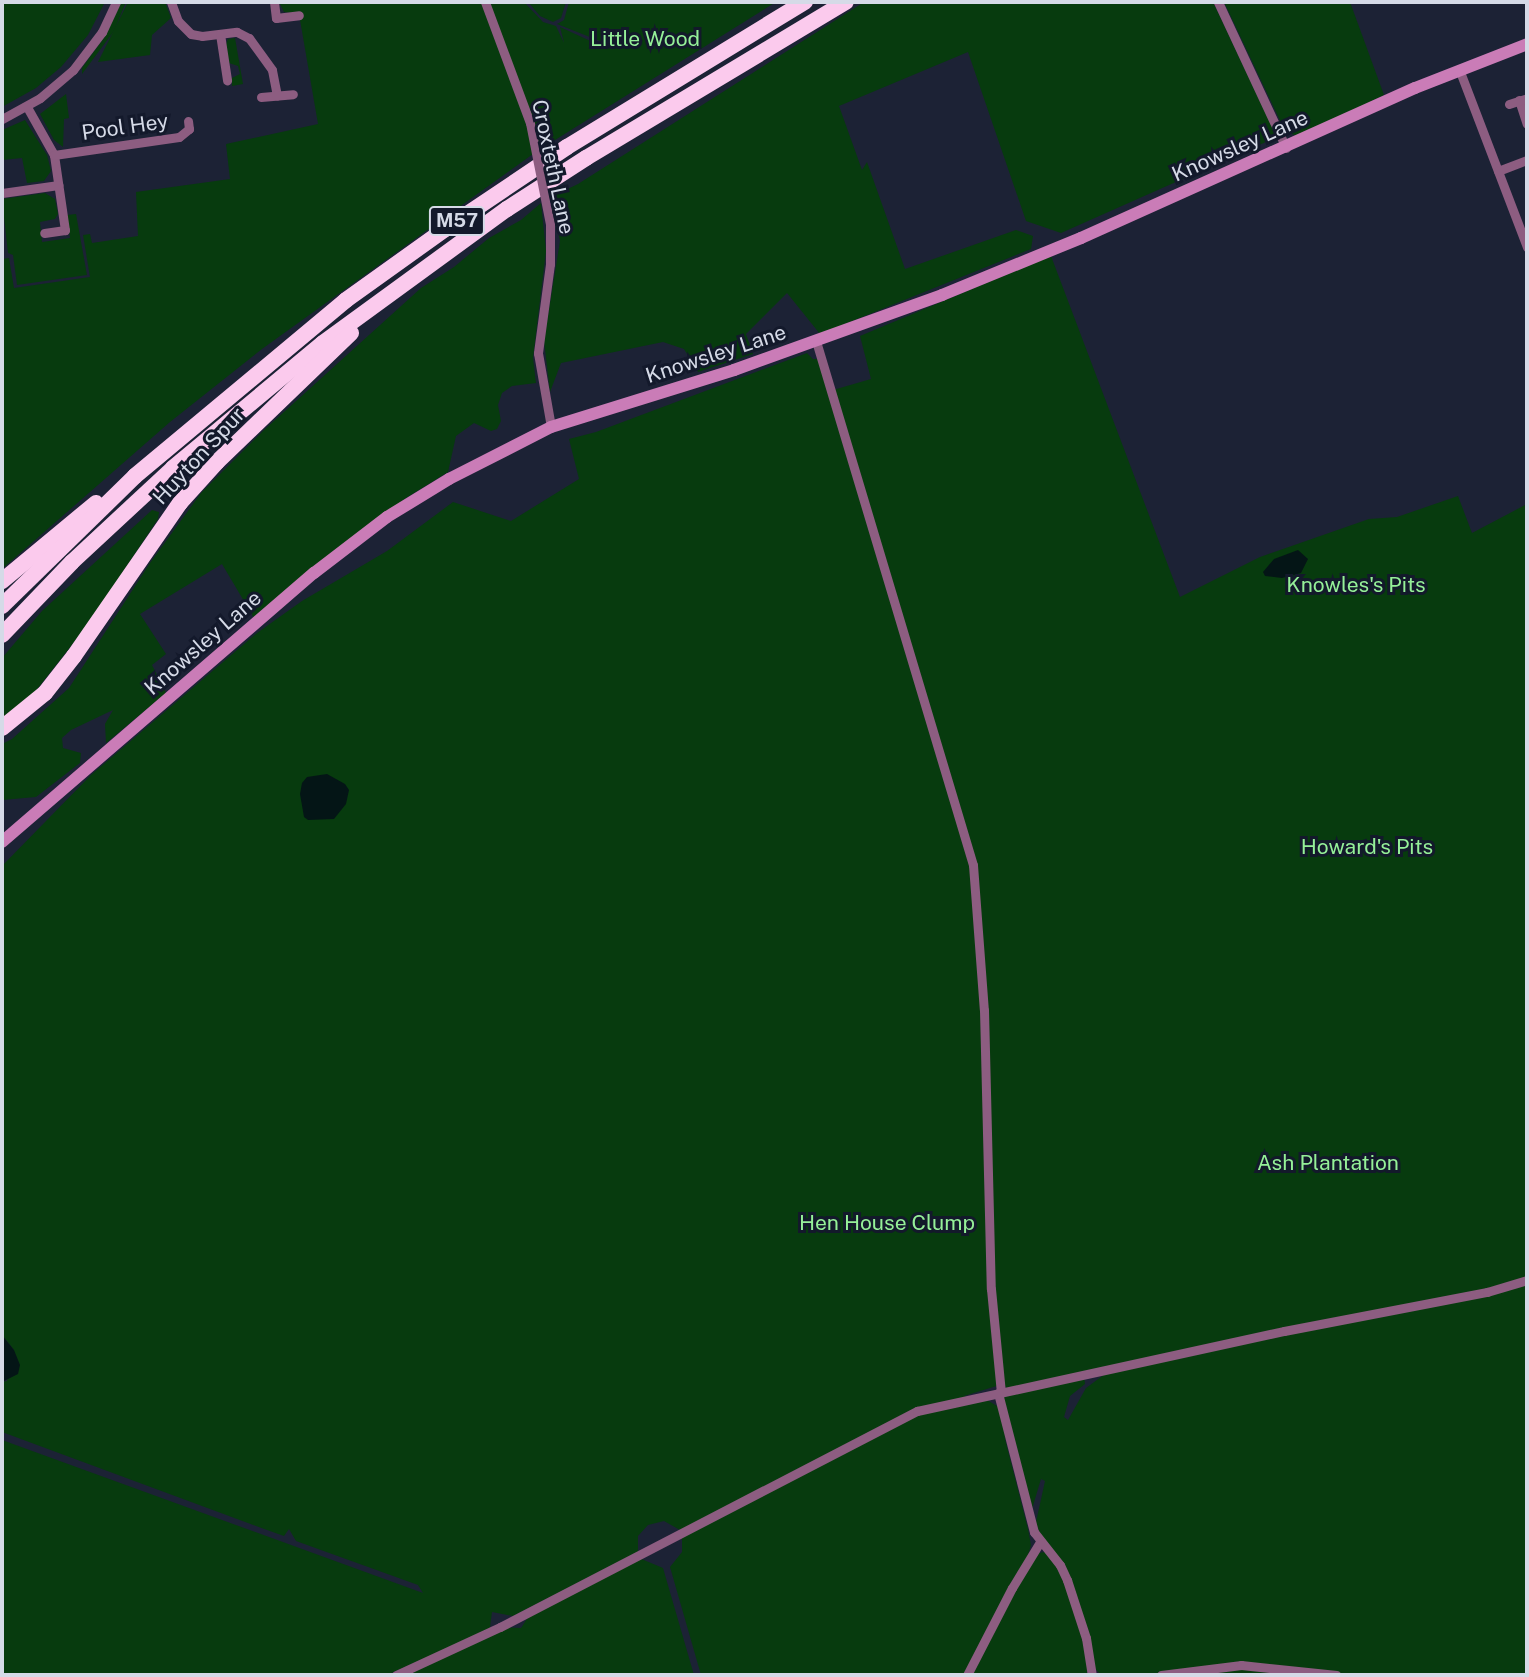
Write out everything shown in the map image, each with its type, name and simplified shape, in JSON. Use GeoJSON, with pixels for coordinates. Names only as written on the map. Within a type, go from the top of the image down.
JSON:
{"type":"FeatureCollection","features":[{"type":"Feature","properties":{"kind":"highway","name":"M57"},"geometry":{"type":"LineString","coordinates":[[2,606],[135,476],[346,300],[567,147],[805,2]]}},
{"type":"Feature","properties":{"kind":"highway","name":"M57"},"geometry":{"type":"LineString","coordinates":[[2,635],[72,562],[209,436],[323,343],[426,266],[586,158],[846,2]]}},
{"type":"Feature","properties":{"kind":"highway","name":"Huyton Spur"},"geometry":{"type":"LineString","coordinates":[[2,728],[45,693],[74,656],[180,503],[217,462],[426,266]]}},
{"type":"Feature","properties":{"kind":"highway","name":"Huyton Spur"},"geometry":{"type":"LineString","coordinates":[[2,581],[78,516],[135,476]]}},
{"type":"Feature","properties":{"kind":"main road","name":"Knowsley Lane"},"geometry":{"type":"LineString","coordinates":[[2,842],[314,573],[387,517],[449,479],[551,427],[816,341],[968,285],[1286,148],[1460,69],[1527,44]]}},
{"type":"Feature","properties":{"kind":"street"},"geometry":{"type":"LineString","coordinates":[[2,119],[27,107],[53,89],[81,61],[102,32],[116,2]]}},
{"type":"Feature","properties":{"kind":"street"},"geometry":{"type":"LineString","coordinates":[[171,2],[177,21],[185,31],[202,36],[237,32],[249,38],[272,70],[277,96]]}},
{"type":"Feature","properties":{"kind":"street"},"geometry":{"type":"LineString","coordinates":[[274,2],[276,18],[299,15]]}},
{"type":"Feature","properties":{"kind":"street","name":"Croxteth Lane"},"geometry":{"type":"LineString","coordinates":[[485,2],[530,123],[550,224],[550,264],[538,353],[551,427]]}},
{"type":"Feature","properties":{"kind":"street"},"geometry":{"type":"LineString","coordinates":[[1218,2],[1286,148]]}},
{"type":"Feature","properties":{"kind":"street"},"geometry":{"type":"LineString","coordinates":[[220,34],[229,74]]}},
{"type":"Feature","properties":{"kind":"street"},"geometry":{"type":"LineString","coordinates":[[1460,69],[1527,247]]}},
{"type":"Feature","properties":{"kind":"street"},"geometry":{"type":"LineString","coordinates":[[261,97],[293,94]]}},
{"type":"Feature","properties":{"kind":"street"},"geometry":{"type":"LineString","coordinates":[[1509,104],[1523,99],[1527,124]]}},
{"type":"Feature","properties":{"kind":"street","name":"Pool Hey"},"geometry":{"type":"LineString","coordinates":[[27,107],[54,155],[65,230],[44,233]]}},
{"type":"Feature","properties":{"kind":"street","name":"Pool Hey"},"geometry":{"type":"LineString","coordinates":[[54,155],[179,137],[189,129],[188,121]]}},
{"type":"Feature","properties":{"kind":"street"},"geometry":{"type":"LineString","coordinates":[[1498,171],[1527,160]]}},
{"type":"Feature","properties":{"kind":"street"},"geometry":{"type":"LineString","coordinates":[[2,193],[58,185]]}},
{"type":"Feature","properties":{"kind":"street"},"geometry":{"type":"LineString","coordinates":[[816,341],[973,866],[985,1010],[990,1289],[999,1393],[1027,1512],[1040,1542],[1060,1565],[1067,1580],[1086,1638],[1092,1675]]}},
{"type":"Feature","properties":{"kind":"street"},"geometry":{"type":"LineString","coordinates":[[396,1675],[500,1627],[927,1408],[1284,1331],[1487,1293],[1527,1280]]}},
{"type":"Feature","properties":{"kind":"street"},"geometry":{"type":"LineString","coordinates":[[967,1675],[1012,1588],[1040,1542]]}},
{"type":"Feature","properties":{"kind":"street"},"geometry":{"type":"LineString","coordinates":[[1161,1675],[1241,1665],[1336,1675]]}},
{"type":"Feature","properties":{"kind":"green space"},"geometry":{"type":"Polygon","coordinates":[[[2,2],[105,2],[88,35],[61,67],[36,88],[2,107],[2,2]]]}},
{"type":"Feature","properties":{"kind":"green space"},"geometry":{"type":"Polygon","coordinates":[[[121,2],[126,2],[114,31],[82,74],[82,68],[106,35],[121,2]]]}},
{"type":"Feature","properties":{"kind":"green space"},"geometry":{"type":"Polygon","coordinates":[[[128,2],[165,2],[171,18],[152,35],[150,55],[98,62],[128,2]]]}},
{"type":"Feature","properties":{"kind":"green space"},"geometry":{"type":"Polygon","coordinates":[[[279,2],[481,2],[526,123],[533,154],[262,349],[170,422],[2,569],[2,259],[9,258],[14,288],[90,277],[83,235],[90,234],[92,243],[138,236],[136,192],[230,179],[226,144],[318,124],[299,14],[284,12],[279,2]]]}},
{"type":"Feature","properties":{"kind":"green space","name":"Little Wood"},"geometry":{"type":"Polygon","coordinates":[[[488,2],[524,2],[543,22],[556,26],[564,43],[560,27],[597,44],[605,43],[557,24],[564,20],[569,2],[776,2],[539,150],[488,2]]]}},
{"type":"Feature","properties":{"kind":"green space"},"geometry":{"type":"Polygon","coordinates":[[[528,2],[566,2],[561,18],[553,22],[540,16],[528,2]]]}},
{"type":"Feature","properties":{"kind":"green space"},"geometry":{"type":"Polygon","coordinates":[[[864,2],[1213,2],[1277,137],[1061,233],[1026,221],[968,52],[839,106],[862,170],[867,162],[905,269],[1016,230],[1033,236],[1031,249],[820,334],[787,293],[746,334],[753,354],[698,372],[684,349],[663,342],[561,363],[550,392],[544,341],[560,241],[551,197],[578,184],[864,2]]]}},
{"type":"Feature","properties":{"kind":"green space"},"geometry":{"type":"Polygon","coordinates":[[[1224,2],[1350,2],[1384,95],[1298,137],[1284,129],[1224,2]]]}},
{"type":"Feature","properties":{"kind":"green space"},"geometry":{"type":"Polygon","coordinates":[[[235,38],[243,84],[232,86],[232,78],[240,74],[238,66],[229,63],[226,44],[228,39],[235,38]]]}},
{"type":"Feature","properties":{"kind":"green space"},"geometry":{"type":"Polygon","coordinates":[[[66,94],[69,118],[64,119],[63,147],[54,140],[40,114],[66,94]]]}},
{"type":"Feature","properties":{"kind":"green space"},"geometry":{"type":"Polygon","coordinates":[[[25,120],[47,155],[51,171],[44,181],[27,183],[22,158],[2,160],[2,130],[25,120]]]}},
{"type":"Feature","properties":{"kind":"green space"},"geometry":{"type":"Polygon","coordinates":[[[45,193],[55,199],[58,214],[55,219],[40,222],[42,242],[70,238],[67,215],[76,214],[87,275],[17,285],[13,255],[8,253],[2,199],[45,193]]]}},
{"type":"Feature","properties":{"kind":"green space"},"geometry":{"type":"Polygon","coordinates":[[[541,203],[546,251],[533,358],[536,383],[512,386],[502,393],[498,405],[501,421],[497,429],[491,431],[474,423],[456,436],[448,472],[406,498],[330,554],[254,618],[222,564],[140,614],[166,654],[152,665],[166,693],[106,743],[105,724],[113,710],[71,730],[62,738],[63,748],[81,753],[80,763],[36,797],[2,800],[2,744],[12,739],[69,688],[150,563],[201,493],[264,430],[421,288],[454,267],[489,238],[521,220],[541,203]]]}},
{"type":"Feature","properties":{"kind":"green space"},"geometry":{"type":"Polygon","coordinates":[[[1051,256],[1180,597],[1260,557],[1369,519],[1397,517],[1458,496],[1472,533],[1527,504],[1527,1277],[1492,1288],[1084,1376],[1085,1384],[1070,1396],[1064,1417],[1068,1420],[1086,1388],[1105,1374],[1527,1283],[1527,1673],[1350,1675],[1324,1671],[1323,1675],[1101,1675],[1093,1666],[1087,1664],[1087,1675],[701,1675],[670,1567],[682,1552],[682,1537],[931,1403],[680,1530],[664,1521],[648,1525],[638,1536],[638,1552],[513,1616],[492,1612],[490,1627],[521,1628],[530,1614],[639,1558],[663,1568],[694,1675],[401,1675],[427,1657],[387,1675],[2,1675],[2,1440],[423,1593],[418,1585],[296,1541],[289,1529],[284,1536],[2,1432],[2,1382],[7,1381],[14,1350],[2,1335],[2,866],[91,775],[257,633],[302,601],[387,551],[453,502],[511,521],[579,479],[569,439],[596,432],[807,353],[813,359],[820,359],[833,390],[871,379],[860,336],[1051,256]],[[1003,1384],[964,1396],[987,1400],[997,1406],[1006,1387],[1003,1384]],[[1004,1435],[1028,1529],[1031,1545],[1028,1555],[1045,1552],[1036,1522],[1045,1481],[1041,1479],[1032,1509],[1004,1435]]]}},
{"type":"Feature","properties":{"kind":"green space"},"geometry":{"type":"Polygon","coordinates":[[[152,510],[159,512],[158,519],[86,627],[34,693],[2,721],[2,658],[42,611],[152,510]]]}},
{"type":"Feature","properties":{"kind":"shaded area"},"geometry":{"type":"Polygon","coordinates":[[[1298,550],[1308,559],[1301,573],[1282,578],[1265,576],[1263,572],[1274,559],[1298,550]]]}},
{"type":"Feature","properties":{"kind":"shaded area"},"geometry":{"type":"Polygon","coordinates":[[[327,774],[345,784],[349,790],[346,804],[334,819],[308,820],[304,817],[300,794],[302,783],[307,777],[327,774]]]}},
{"type":"Feature","properties":{"kind":"shaded area"},"geometry":{"type":"Polygon","coordinates":[[[2,1335],[14,1350],[20,1365],[18,1374],[2,1382],[2,1335]]]}},
{"type":"Feature","properties":{"kind":"park label","name":"Knowles's Pits"},"geometry":{"type":"Point","coordinates":[1356,585]}},
{"type":"Feature","properties":{"kind":"park label","name":"Howard's Pits"},"geometry":{"type":"Point","coordinates":[1367,847]}},
{"type":"Feature","properties":{"kind":"park label","name":"Ash Plantation"},"geometry":{"type":"Point","coordinates":[1328,1163]}},
{"type":"Feature","properties":{"kind":"park label","name":"Hen House Clump"},"geometry":{"type":"Point","coordinates":[887,1223]}}]}
